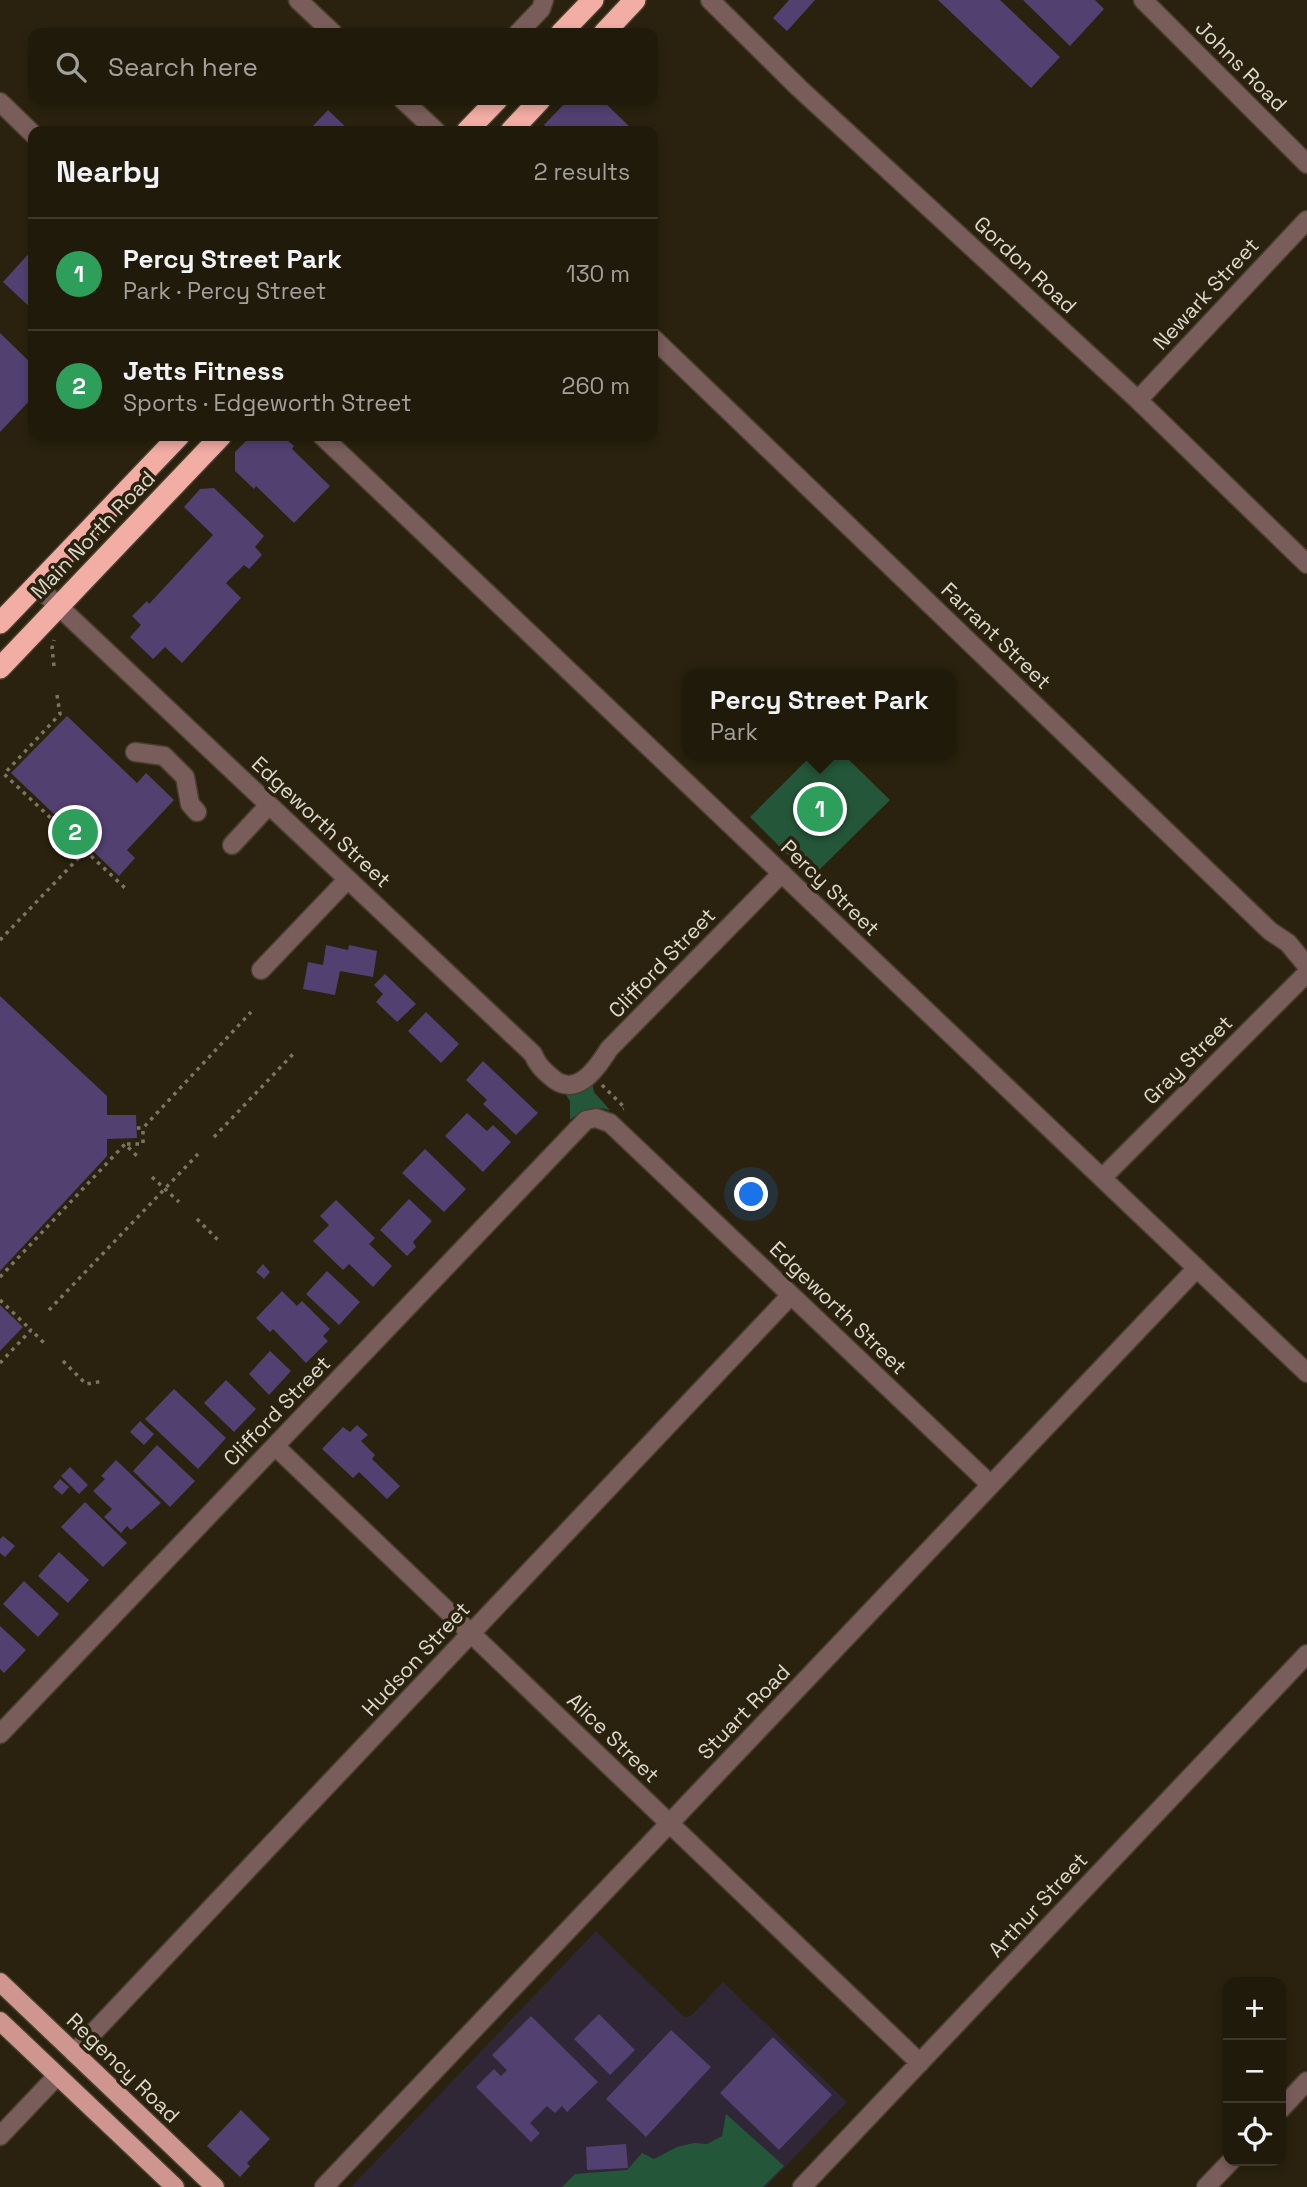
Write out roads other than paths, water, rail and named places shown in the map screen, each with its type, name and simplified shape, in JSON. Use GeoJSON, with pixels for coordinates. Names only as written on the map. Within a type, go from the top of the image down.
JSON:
{"type":"FeatureCollection","features":[{"type":"Feature","properties":{"kind":"highway"},"geometry":{"type":"LineString","coordinates":[[566,28],[593,0]]}},
{"type":"Feature","properties":{"kind":"highway"},"geometry":{"type":"LineString","coordinates":[[608,28],[629,4]]}},
{"type":"Feature","properties":{"kind":"highway"},"geometry":{"type":"LineString","coordinates":[[472,126],[492,105]]}},
{"type":"Feature","properties":{"kind":"highway"},"geometry":{"type":"LineString","coordinates":[[516,126],[535,105]]}},
{"type":"Feature","properties":{"kind":"highway","name":"Main North Road"},"geometry":{"type":"LineString","coordinates":[[0,623],[174,441]]}},
{"type":"Feature","properties":{"kind":"highway","name":"Main North Road"},"geometry":{"type":"LineString","coordinates":[[0,668],[216,441]]}},
{"type":"Feature","properties":{"kind":"main road","name":"Regency Road"},"geometry":{"type":"LineString","coordinates":[[0,1982],[215,2187]]}},
{"type":"Feature","properties":{"kind":"main road"},"geometry":{"type":"LineString","coordinates":[[0,2021],[175,2187]]}},
{"type":"Feature","properties":{"kind":"street"},"geometry":{"type":"LineString","coordinates":[[298,0],[328,28]]}},
{"type":"Feature","properties":{"kind":"street"},"geometry":{"type":"LineString","coordinates":[[523,28],[541,9],[544,0]]}},
{"type":"Feature","properties":{"kind":"street","name":"Gordon Road"},"geometry":{"type":"LineString","coordinates":[[710,0],[799,88],[1139,400],[1307,564]]}},
{"type":"Feature","properties":{"kind":"street","name":"Johns Road"},"geometry":{"type":"LineString","coordinates":[[1143,0],[1307,164]]}},
{"type":"Feature","properties":{"kind":"street"},"geometry":{"type":"LineString","coordinates":[[0,102],[28,129]]}},
{"type":"Feature","properties":{"kind":"street"},"geometry":{"type":"LineString","coordinates":[[408,105],[431,126]]}},
{"type":"Feature","properties":{"kind":"street","name":"Newark Street"},"geometry":{"type":"LineString","coordinates":[[1139,400],[1307,219]]}},
{"type":"Feature","properties":{"kind":"street","name":"Farrant Street"},"geometry":{"type":"LineString","coordinates":[[658,343],[1270,931],[1288,943],[1307,966]]}},
{"type":"Feature","properties":{"kind":"street","name":"Percy Street"},"geometry":{"type":"LineString","coordinates":[[327,441],[1307,1373]]}},
{"type":"Feature","properties":{"kind":"street","name":"Edgeworth Street"},"geometry":{"type":"LineString","coordinates":[[36,585],[533,1055],[538,1065],[556,1082],[583,1079]]}},
{"type":"Feature","properties":{"kind":"street"},"geometry":{"type":"LineString","coordinates":[[135,752],[164,756],[185,776],[190,804],[197,813]]}},
{"type":"Feature","properties":{"kind":"street"},"geometry":{"type":"LineString","coordinates":[[232,845],[269,805]]}},
{"type":"Feature","properties":{"kind":"street","name":"Clifford Street"},"geometry":{"type":"LineString","coordinates":[[583,1079],[609,1049],[782,873]]}},
{"type":"Feature","properties":{"kind":"street"},"geometry":{"type":"LineString","coordinates":[[261,970],[348,879]]}},
{"type":"Feature","properties":{"kind":"street","name":"Gray Street"},"geometry":{"type":"LineString","coordinates":[[1102,1178],[1307,976]]}},
{"type":"Feature","properties":{"kind":"street","name":"Edgeworth Street"},"geometry":{"type":"LineString","coordinates":[[586,1120],[596,1118],[610,1123],[991,1485]]}},
{"type":"Feature","properties":{"kind":"street","name":"Clifford Street"},"geometry":{"type":"LineString","coordinates":[[0,1734],[586,1120]]}},
{"type":"Feature","properties":{"kind":"street","name":"Stuart Road"},"geometry":{"type":"LineString","coordinates":[[324,2187],[1197,1268]]}},
{"type":"Feature","properties":{"kind":"street","name":"Hudson Street"},"geometry":{"type":"LineString","coordinates":[[74,2053],[791,1295]]}},
{"type":"Feature","properties":{"kind":"street","name":"Alice Street"},"geometry":{"type":"LineString","coordinates":[[275,1446],[920,2063]]}},
{"type":"Feature","properties":{"kind":"street","name":"Arthur Street"},"geometry":{"type":"LineString","coordinates":[[802,2187],[1307,1654]]}},
{"type":"Feature","properties":{"kind":"street"},"geometry":{"type":"LineString","coordinates":[[0,2136],[57,2076]]}},
{"type":"Feature","properties":{"kind":"street"},"geometry":{"type":"LineString","coordinates":[[1286,2104],[1307,2081]]}},
{"type":"Feature","properties":{"kind":"street"},"geometry":{"type":"LineString","coordinates":[[1206,2187],[1226,2166]]}},
{"type":"Feature","properties":{"kind":"place","name":"Percy Street Park"},"geometry":{"type":"Point","coordinates":[820,809]}},
{"type":"Feature","properties":{"kind":"place","name":"Jetts Fitness"},"geometry":{"type":"Point","coordinates":[75,832]}}]}
